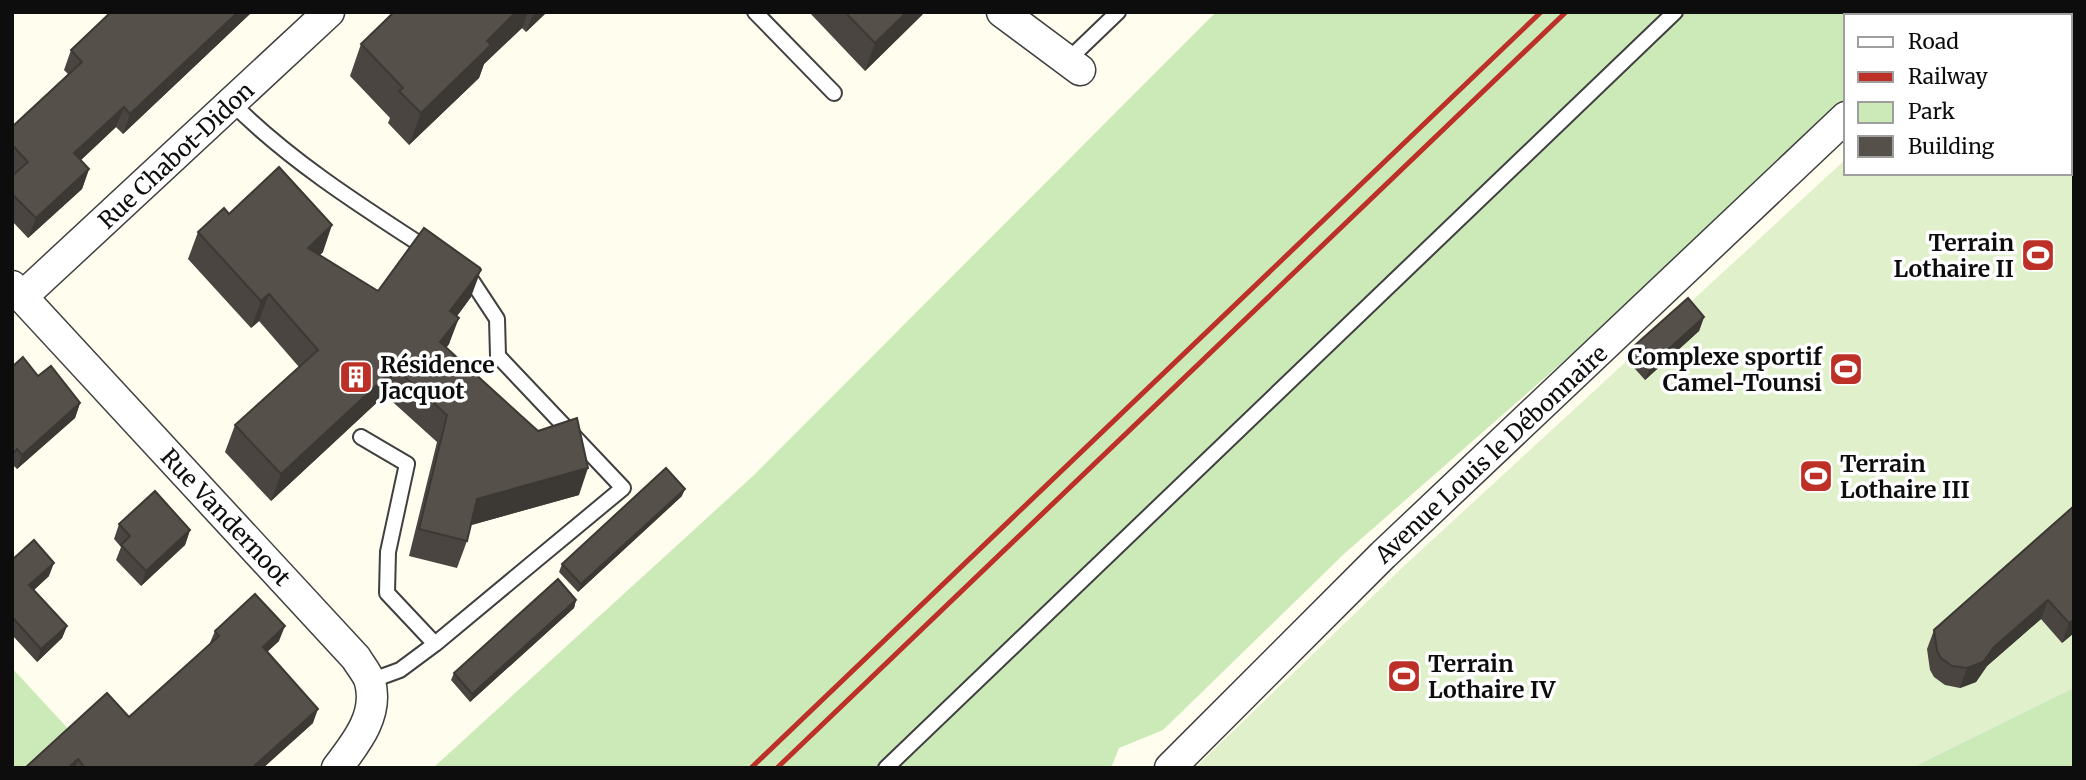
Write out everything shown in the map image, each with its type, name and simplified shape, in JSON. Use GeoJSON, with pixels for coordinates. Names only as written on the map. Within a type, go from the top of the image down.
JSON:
{"type":"FeatureCollection","features":[{"type":"Feature","properties":{"kind":"street","name":"Rue Chabot-Didon"},"geometry":{"type":"LineString","coordinates":[[17,291],[232,103],[329,12]]}},
{"type":"Feature","properties":{"kind":"street"},"geometry":{"type":"LineString","coordinates":[[1002,12],[1074,66]]}},
{"type":"Feature","properties":{"kind":"street","name":"Avenue Louis le Débonnaire"},"geometry":{"type":"LineString","coordinates":[[1170,768],[1383,555],[1844,119]]}},
{"type":"Feature","properties":{"kind":"street","name":"Rue Vandernoot"},"geometry":{"type":"LineString","coordinates":[[17,291],[356,658],[370,681]]}},
{"type":"Feature","properties":{"kind":"street"},"geometry":{"type":"LineString","coordinates":[[338,768],[358,740],[372,710],[370,681]]}},
{"type":"Feature","properties":{"kind":"lane"},"geometry":{"type":"LineString","coordinates":[[755,12],[834,93]]}},
{"type":"Feature","properties":{"kind":"lane"},"geometry":{"type":"LineString","coordinates":[[1074,66],[1118,12]]}},
{"type":"Feature","properties":{"kind":"lane"},"geometry":{"type":"LineString","coordinates":[[887,768],[1675,12]]}},
{"type":"Feature","properties":{"kind":"lane"},"geometry":{"type":"LineString","coordinates":[[232,103],[256,127],[298,161],[468,275],[497,319],[498,356],[623,488],[435,644],[400,670],[370,681]]}},
{"type":"Feature","properties":{"kind":"lane"},"geometry":{"type":"LineString","coordinates":[[361,438],[407,464],[388,552],[387,593],[435,644]]}},
{"type":"Feature","properties":{"kind":"green space"},"geometry":{"type":"Polygon","coordinates":[[[1216,12],[1938,12],[1844,14],[1844,102],[1614,317],[1345,553],[1163,730],[1119,748],[1111,768],[433,768],[753,476],[1216,12]]]}},
{"type":"Feature","properties":{"kind":"green space","name":"Complexe sportif Camel-Tounsi"},"geometry":{"type":"Polygon","coordinates":[[[2074,12],[2074,688],[1912,768],[1195,768],[1404,566],[1844,161],[1844,175],[2072,175],[2072,14],[2005,14],[2074,12]]]}},
{"type":"Feature","properties":{"kind":"green space"},"geometry":{"type":"Polygon","coordinates":[[[2074,660],[2074,768],[1790,768],[2074,660]]]}},
{"type":"Feature","properties":{"kind":"green space"},"geometry":{"type":"Polygon","coordinates":[[[12,668],[73,734],[35,768],[12,768],[12,668]]]}},
{"type":"Feature","properties":{"kind":"building"},"geometry":{"type":"Polygon","coordinates":[[[111,12],[238,12],[130,114],[124,107],[74,153],[89,169],[36,218],[12,194],[12,176],[28,162],[12,145],[12,127],[82,62],[71,50],[111,12]]]}},
{"type":"Feature","properties":{"kind":"building"},"geometry":{"type":"Polygon","coordinates":[[[394,12],[516,12],[487,41],[491,45],[421,113],[399,91],[403,88],[361,44],[394,12]]]}},
{"type":"Feature","properties":{"kind":"building"},"geometry":{"type":"Polygon","coordinates":[[[845,12],[907,12],[875,43],[845,12]]]}},
{"type":"Feature","properties":{"kind":"building"},"geometry":{"type":"Polygon","coordinates":[[[279,167],[332,225],[308,248],[378,291],[424,228],[480,268],[450,311],[459,318],[440,342],[538,431],[577,418],[588,468],[477,499],[467,541],[419,529],[447,415],[395,368],[281,474],[235,425],[318,350],[269,294],[261,301],[198,232],[224,208],[229,214],[279,167]]]}},
{"type":"Feature","properties":{"kind":"building"},"geometry":{"type":"Polygon","coordinates":[[[1688,298],[1704,317],[1651,365],[1634,346],[1688,298]]]}},
{"type":"Feature","properties":{"kind":"building"},"geometry":{"type":"Polygon","coordinates":[[[23,357],[38,376],[51,366],[80,403],[22,455],[17,449],[12,455],[12,367],[23,357]]]}},
{"type":"Feature","properties":{"kind":"building"},"geometry":{"type":"Polygon","coordinates":[[[666,468],[685,489],[581,584],[562,564],[666,468]]]}},
{"type":"Feature","properties":{"kind":"building"},"geometry":{"type":"Polygon","coordinates":[[[155,491],[190,530],[146,571],[121,545],[130,536],[119,524],[155,491]]]}},
{"type":"Feature","properties":{"kind":"building"},"geometry":{"type":"Polygon","coordinates":[[[2074,506],[2074,620],[2069,623],[2048,600],[1994,647],[1983,662],[1967,668],[1952,666],[1941,658],[1937,651],[1934,630],[2074,506]]]}},
{"type":"Feature","properties":{"kind":"building"},"geometry":{"type":"Polygon","coordinates":[[[34,540],[54,563],[29,585],[67,626],[41,649],[12,617],[12,560],[34,540]]]}},
{"type":"Feature","properties":{"kind":"building"},"geometry":{"type":"Polygon","coordinates":[[[558,579],[576,600],[472,694],[454,673],[558,579]]]}},
{"type":"Feature","properties":{"kind":"building"},"geometry":{"type":"Polygon","coordinates":[[[255,594],[285,626],[263,647],[318,709],[254,766],[255,768],[85,768],[78,759],[68,768],[25,768],[107,693],[129,717],[219,636],[215,631],[255,594]]]}},
{"type":"Feature","properties":{"kind":"railway"},"geometry":{"type":"LineString","coordinates":[[751,768],[1541,12]]}},
{"type":"Feature","properties":{"kind":"railway"},"geometry":{"type":"LineString","coordinates":[[777,768],[1566,12]]}},
{"type":"Feature","properties":{"kind":"place","name":"Terrain Lothaire II"},"geometry":{"type":"Point","coordinates":[2038,255]}},
{"type":"Feature","properties":{"kind":"place","name":"Complexe sportif Camel-Tounsi"},"geometry":{"type":"Point","coordinates":[1846,369]}},
{"type":"Feature","properties":{"kind":"place","name":"Résidence Jacquot"},"geometry":{"type":"Point","coordinates":[356,377]}},
{"type":"Feature","properties":{"kind":"place","name":"Terrain Lothaire III"},"geometry":{"type":"Point","coordinates":[1816,476]}},
{"type":"Feature","properties":{"kind":"place","name":"Terrain Lothaire IV"},"geometry":{"type":"Point","coordinates":[1404,676]}}]}
